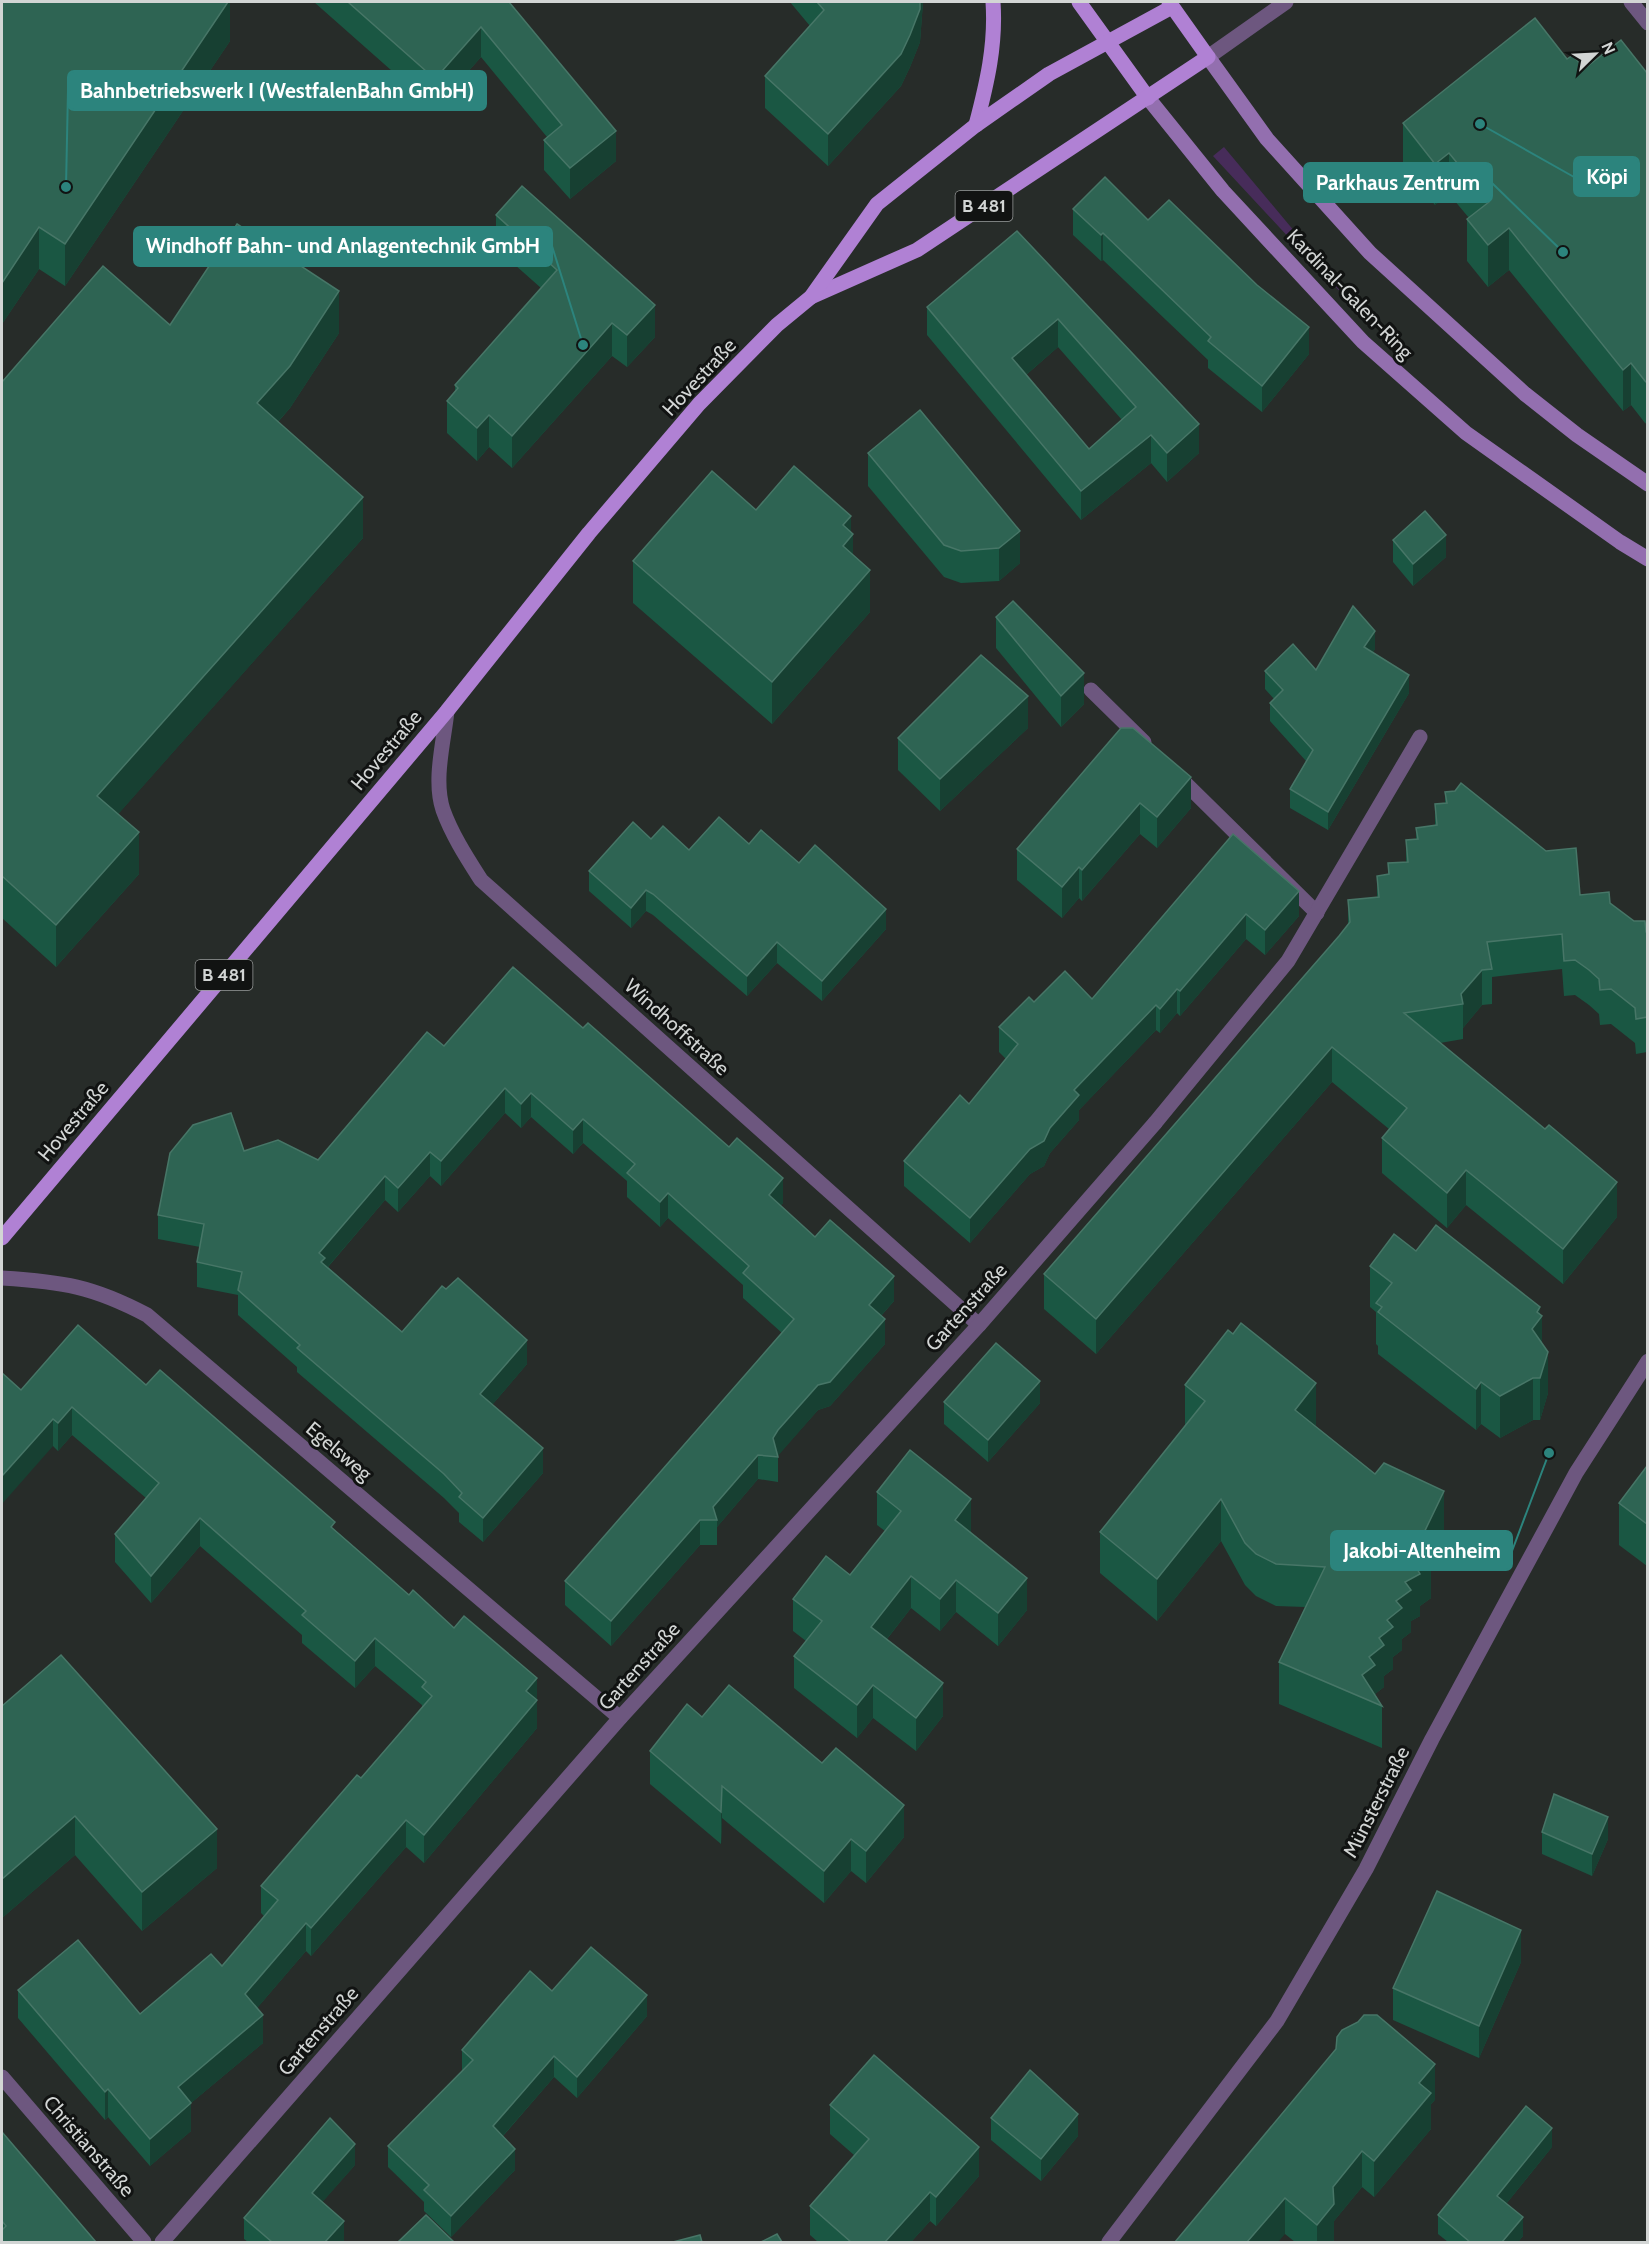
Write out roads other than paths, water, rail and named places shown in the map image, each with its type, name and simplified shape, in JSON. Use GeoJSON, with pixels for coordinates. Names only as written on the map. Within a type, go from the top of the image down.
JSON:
{"type":"FeatureCollection","features":[{"type":"Feature","properties":{"kind":"main road"},"geometry":{"type":"LineString","coordinates":[[976,125],[991,67],[993,2]]}},
{"type":"Feature","properties":{"kind":"main road","name":"Kardinal-Galen-Ring"},"geometry":{"type":"LineString","coordinates":[[1079,2],[1148,98],[1223,191],[1362,342],[1466,433],[1647,559]]}},
{"type":"Feature","properties":{"kind":"main road","name":"B 481"},"geometry":{"type":"LineString","coordinates":[[1107,41],[1174,3],[1208,57],[1148,98]]}},
{"type":"Feature","properties":{"kind":"main road","name":"Hovestraße"},"geometry":{"type":"LineString","coordinates":[[2,1238],[447,711],[589,533],[699,404],[777,326],[811,297],[878,204],[976,125],[1049,74],[1107,41]]}},
{"type":"Feature","properties":{"kind":"main road"},"geometry":{"type":"LineString","coordinates":[[1208,57],[1267,139],[1370,253],[1468,344],[1577,435],[1647,484]]}},
{"type":"Feature","properties":{"kind":"main road","name":"Hovestraße"},"geometry":{"type":"LineString","coordinates":[[811,297],[917,250],[1148,98]]}},
{"type":"Feature","properties":{"kind":"street"},"geometry":{"type":"LineString","coordinates":[[1208,57],[1286,2]]}},
{"type":"Feature","properties":{"kind":"street"},"geometry":{"type":"LineString","coordinates":[[1631,2],[1647,23]]}},
{"type":"Feature","properties":{"kind":"street"},"geometry":{"type":"LineString","coordinates":[[1090,690],[1317,913]]}},
{"type":"Feature","properties":{"kind":"street","name":"Windhoffstraße"},"geometry":{"type":"LineString","coordinates":[[447,711],[440,784],[442,808],[460,847],[481,880],[979,1325]]}},
{"type":"Feature","properties":{"kind":"street","name":"Gartenstraße"},"geometry":{"type":"LineString","coordinates":[[162,2242],[620,1718],[979,1325],[1155,1124],[1288,961],[1420,737]]}},
{"type":"Feature","properties":{"kind":"street","name":"Egelsweg"},"geometry":{"type":"LineString","coordinates":[[2,1278],[54,1281],[94,1290],[147,1315],[620,1718]]}},
{"type":"Feature","properties":{"kind":"street","name":"Münsterstraße"},"geometry":{"type":"LineString","coordinates":[[1109,2242],[1277,2021],[1366,1869],[1432,1739],[1576,1473],[1647,1361]]}},
{"type":"Feature","properties":{"kind":"street","name":"Christianstraße"},"geometry":{"type":"LineString","coordinates":[[2,2077],[144,2242]]}},
{"type":"Feature","properties":{"kind":"place","name":"Köpi"},"geometry":{"type":"Point","coordinates":[1480,124]}},
{"type":"Feature","properties":{"kind":"place","name":"Bahnbetriebswerk I (WestfalenBahn GmbH)"},"geometry":{"type":"Point","coordinates":[66,187]}},
{"type":"Feature","properties":{"kind":"place","name":"Parkhaus Zentrum"},"geometry":{"type":"Point","coordinates":[1563,252]}},
{"type":"Feature","properties":{"kind":"place","name":"Windhoff Bahn- und Anlagentechnik GmbH"},"geometry":{"type":"Point","coordinates":[583,345]}},
{"type":"Feature","properties":{"kind":"place","name":"Jakobi-Altenheim"},"geometry":{"type":"Point","coordinates":[1549,1453]}}]}
